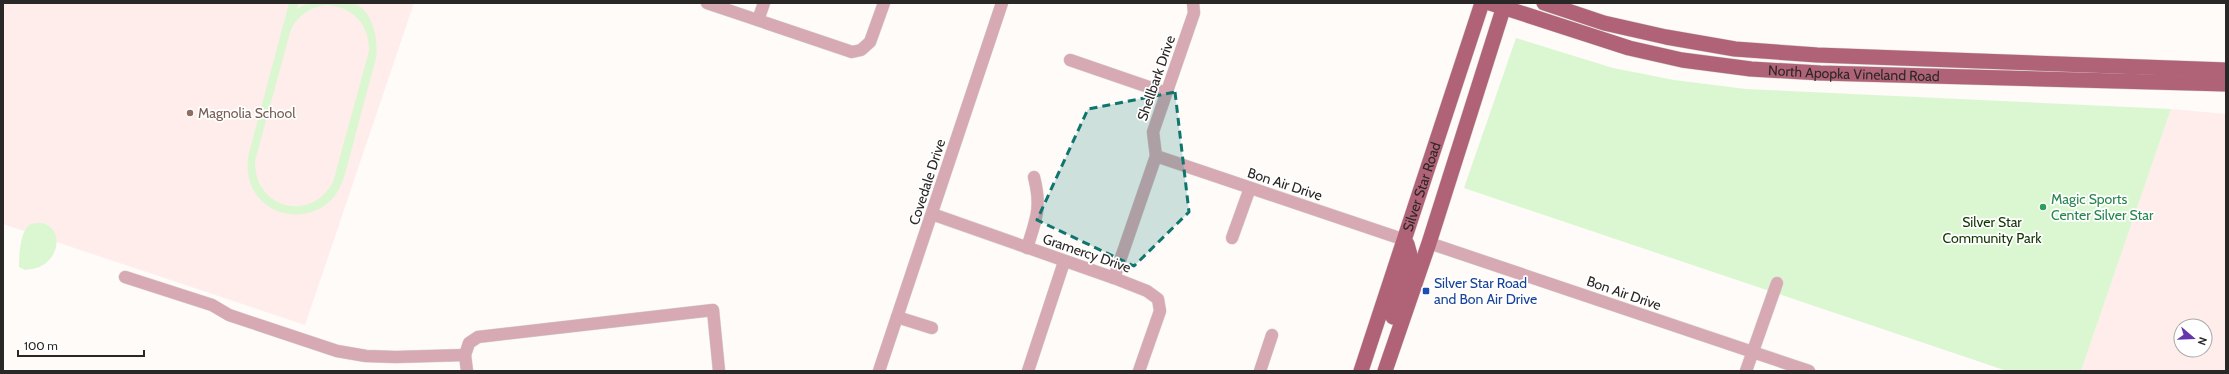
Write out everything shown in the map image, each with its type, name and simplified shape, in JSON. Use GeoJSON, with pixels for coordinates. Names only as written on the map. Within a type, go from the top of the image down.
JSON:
{"type":"FeatureCollection","features":[{"type":"Feature","properties":{"kind":"main road","name":"Silver Star Road"},"geometry":{"type":"LineString","coordinates":[[1361,371],[1406,240],[1482,3]]}},
{"type":"Feature","properties":{"kind":"main road","name":"North Apopka Vineland Road"},"geometry":{"type":"LineString","coordinates":[[1544,3],[1604,23],[1666,38],[1735,49],[1817,55],[2226,70]]}},
{"type":"Feature","properties":{"kind":"main road","name":"Silver Star Road"},"geometry":{"type":"LineString","coordinates":[[1385,371],[1429,243],[1499,5]]}},
{"type":"Feature","properties":{"kind":"main road","name":"North Apopka Vineland Road"},"geometry":{"type":"LineString","coordinates":[[1499,5],[1629,48],[1682,60],[1735,67],[1817,73],[2226,84]]}},
{"type":"Feature","properties":{"kind":"main road"},"geometry":{"type":"LineString","coordinates":[[1376,371],[1406,274],[1410,255],[1406,240]]}},
{"type":"Feature","properties":{"kind":"street"},"geometry":{"type":"LineString","coordinates":[[706,3],[852,52],[862,50],[870,42],[884,3]]}},
{"type":"Feature","properties":{"kind":"street"},"geometry":{"type":"LineString","coordinates":[[758,20],[764,3]]}},
{"type":"Feature","properties":{"kind":"street","name":"Covedale Drive"},"geometry":{"type":"LineString","coordinates":[[879,371],[1002,3]]}},
{"type":"Feature","properties":{"kind":"street","name":"Shellbark Drive"},"geometry":{"type":"LineString","coordinates":[[1114,278],[1156,156],[1153,132],[1194,13],[1193,3]]}},
{"type":"Feature","properties":{"kind":"street"},"geometry":{"type":"LineString","coordinates":[[1070,60],[1166,93]]}},
{"type":"Feature","properties":{"kind":"street"},"geometry":{"type":"LineString","coordinates":[[2050,79],[2051,64]]}},
{"type":"Feature","properties":{"kind":"street","name":"Bon Air Drive"},"geometry":{"type":"LineString","coordinates":[[1156,156],[1406,240]]}},
{"type":"Feature","properties":{"kind":"street"},"geometry":{"type":"LineString","coordinates":[[1027,248],[1038,212],[1039,197],[1034,177]]}},
{"type":"Feature","properties":{"kind":"street"},"geometry":{"type":"LineString","coordinates":[[1232,238],[1250,188]]}},
{"type":"Feature","properties":{"kind":"street","name":"Gramercy Drive"},"geometry":{"type":"LineString","coordinates":[[932,214],[1064,262],[1114,278],[1147,291],[1158,299],[1160,311],[1139,371]]}},
{"type":"Feature","properties":{"kind":"street","name":"Bon Air Drive"},"geometry":{"type":"LineString","coordinates":[[1429,243],[1809,371]]}},
{"type":"Feature","properties":{"kind":"street"},"geometry":{"type":"LineString","coordinates":[[1028,371],[1064,262]]}},
{"type":"Feature","properties":{"kind":"street"},"geometry":{"type":"LineString","coordinates":[[125,277],[200,301],[229,316],[337,351],[366,356],[396,357],[465,355]]}},
{"type":"Feature","properties":{"kind":"street"},"geometry":{"type":"LineString","coordinates":[[1746,371],[1777,283]]}},
{"type":"Feature","properties":{"kind":"street"},"geometry":{"type":"LineString","coordinates":[[467,371],[465,355],[469,343],[478,337],[713,310],[720,371]]}},
{"type":"Feature","properties":{"kind":"street"},"geometry":{"type":"LineString","coordinates":[[897,317],[932,328]]}},
{"type":"Feature","properties":{"kind":"street"},"geometry":{"type":"LineString","coordinates":[[1260,371],[1272,335]]}},
{"type":"Feature","properties":{"kind":"highlighted area"},"geometry":{"type":"Polygon","coordinates":[[[1175,92],[1189,212],[1134,266],[1037,220],[1088,109],[1175,92]]]}},
{"type":"Feature","properties":{"kind":"shaded area","name":"Magnolia School"},"geometry":{"type":"Polygon","coordinates":[[[3,3],[414,3],[305,325],[3,224],[3,3]]]}},
{"type":"Feature","properties":{"kind":"shaded area"},"geometry":{"type":"Polygon","coordinates":[[[2171,109],[2226,114],[2226,371],[2081,371],[2171,109]]]}},
{"type":"Feature","properties":{"kind":"green space"},"geometry":{"type":"Polygon","coordinates":[[[346,2],[359,6],[370,18],[375,35],[377,52],[345,174],[338,191],[323,207],[304,214],[283,213],[273,209],[259,198],[249,180],[249,153],[289,3],[298,3],[297,9],[304,5],[314,3],[346,2]],[[320,6],[306,12],[291,29],[255,161],[257,177],[264,190],[273,199],[285,205],[298,206],[311,203],[323,195],[333,182],[369,51],[369,42],[363,25],[351,13],[335,6],[320,6]]]}},
{"type":"Feature","properties":{"kind":"green space","name":"Silver Star Community Park"},"geometry":{"type":"Polygon","coordinates":[[[1516,38],[1613,68],[1674,80],[1746,89],[2171,109],[2081,371],[2007,371],[1464,188],[1516,38]]]}},
{"type":"Feature","properties":{"kind":"green space"},"geometry":{"type":"Polygon","coordinates":[[[41,223],[48,225],[53,229],[56,235],[57,240],[54,253],[44,265],[25,270],[19,267],[20,250],[24,231],[31,224],[41,223]]]}},
{"type":"Feature","properties":{"kind":"place","name":"Magnolia School"},"geometry":{"type":"Point","coordinates":[190,113]}},
{"type":"Feature","properties":{"kind":"place","name":"Magic Sports Center Silver Star"},"geometry":{"type":"Point","coordinates":[2043,207]}},
{"type":"Feature","properties":{"kind":"place","name":"Silver Star Road and Bon Air Drive"},"geometry":{"type":"Point","coordinates":[1426,291]}}]}
